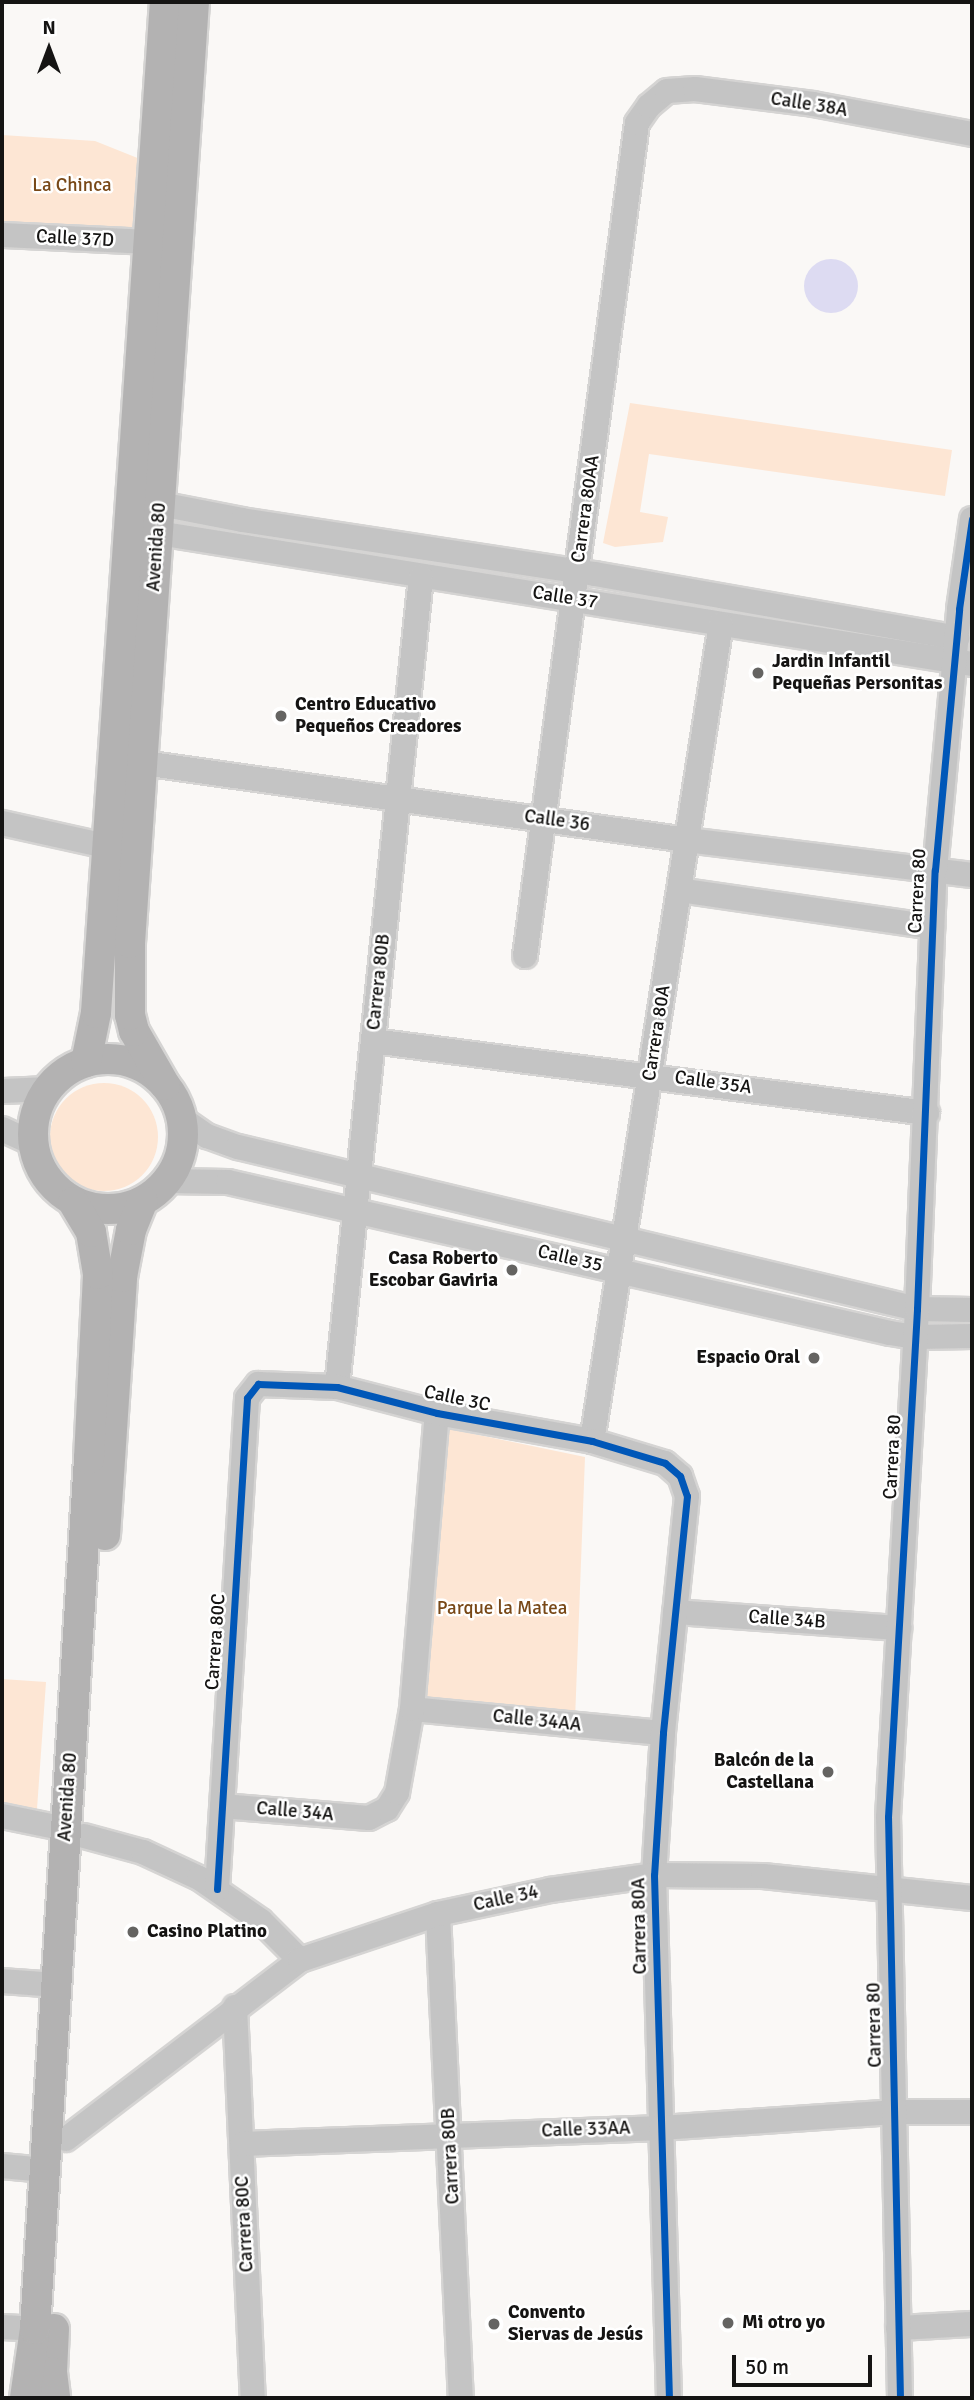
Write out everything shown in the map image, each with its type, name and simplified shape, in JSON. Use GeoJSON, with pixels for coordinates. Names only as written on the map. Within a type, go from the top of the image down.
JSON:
{"type":"FeatureCollection","features":[{"type":"Feature","properties":{"kind":"main road","name":"Avenida 80"},"geometry":{"type":"LineString","coordinates":[[86,1062],[96,1013],[165,2]]}},
{"type":"Feature","properties":{"kind":"main road","name":"Avenida 80"},"geometry":{"type":"LineString","coordinates":[[164,1085],[134,1031],[130,1015],[130,943],[194,2]]}},
{"type":"Feature","properties":{"kind":"main road"},"geometry":{"type":"LineString","coordinates":[[117,1060],[135,1064],[164,1085],[175,1100],[181,1118],[183,1140],[178,1161],[167,1181],[143,1201],[119,1209],[96,1209],[73,1202],[53,1187],[39,1167],[32,1143],[34,1116],[47,1089],[65,1072],[86,1062],[117,1060]]}},
{"type":"Feature","properties":{"kind":"main road","name":"Avenida 80"},"geometry":{"type":"LineString","coordinates":[[25,2398],[35,2329],[57,1984],[75,1832],[122,1277],[131,1230],[143,1201]]}},
{"type":"Feature","properties":{"kind":"main road","name":"Avenida 80"},"geometry":{"type":"LineString","coordinates":[[55,2398],[52,2372],[66,2139],[75,1832],[98,1273],[91,1232],[73,1202]]}},
{"type":"Feature","properties":{"kind":"street","name":"Calle 38A"},"geometry":{"type":"LineString","coordinates":[[649,106],[667,91],[695,89],[813,104],[972,134]]}},
{"type":"Feature","properties":{"kind":"street","name":"Carrera 80AA"},"geometry":{"type":"LineString","coordinates":[[526,956],[637,123],[649,106]]}},
{"type":"Feature","properties":{"kind":"street","name":"Calle 37D"},"geometry":{"type":"LineString","coordinates":[[2,235],[148,242]]}},
{"type":"Feature","properties":{"kind":"street","name":"Calle 37"},"geometry":{"type":"LineString","coordinates":[[159,519],[578,572],[961,654]]}},
{"type":"Feature","properties":{"kind":"street","name":"Calle 37"},"geometry":{"type":"LineString","coordinates":[[159,519],[421,577],[721,624],[961,654]]}},
{"type":"Feature","properties":{"kind":"street","name":"Carrera 80"},"geometry":{"type":"LineString","coordinates":[[900,2398],[888,1816],[916,1337],[935,870],[961,654],[972,519]]}},
{"type":"Feature","properties":{"kind":"street","name":"Carrera 80B"},"geometry":{"type":"LineString","coordinates":[[337,1387],[421,577]]}},
{"type":"Feature","properties":{"kind":"street","name":"Carrera 80A"},"geometry":{"type":"LineString","coordinates":[[592,1441],[721,624]]}},
{"type":"Feature","properties":{"kind":"street","name":"Calle 36"},"geometry":{"type":"LineString","coordinates":[[143,764],[398,797],[687,840],[972,875]]}},
{"type":"Feature","properties":{"kind":"street"},"geometry":{"type":"LineString","coordinates":[[2,822],[106,846]]}},
{"type":"Feature","properties":{"kind":"street"},"geometry":{"type":"LineString","coordinates":[[679,890],[932,927]]}},
{"type":"Feature","properties":{"kind":"street","name":"Calle 35A"},"geometry":{"type":"LineString","coordinates":[[373,1041],[926,1113]]}},
{"type":"Feature","properties":{"kind":"street"},"geometry":{"type":"LineString","coordinates":[[2,1091],[47,1089]]}},
{"type":"Feature","properties":{"kind":"street","name":"Calle 35"},"geometry":{"type":"LineString","coordinates":[[181,1118],[207,1136],[229,1144],[359,1176],[917,1309],[972,1310]]}},
{"type":"Feature","properties":{"kind":"street"},"geometry":{"type":"LineString","coordinates":[[2,1129],[32,1143]]}},
{"type":"Feature","properties":{"kind":"street","name":"Calle 35"},"geometry":{"type":"LineString","coordinates":[[167,1181],[228,1182],[916,1337],[972,1336]]}},
{"type":"Feature","properties":{"kind":"street","name":"Calle 3C"},"geometry":{"type":"LineString","coordinates":[[247,1398],[258,1384],[337,1387],[437,1413],[592,1441],[665,1463]]}},
{"type":"Feature","properties":{"kind":"street","name":"Carrera 80C"},"geometry":{"type":"LineString","coordinates":[[216,1889],[247,1398]]}},
{"type":"Feature","properties":{"kind":"street"},"geometry":{"type":"LineString","coordinates":[[412,1709],[437,1413]]}},
{"type":"Feature","properties":{"kind":"street","name":"Carrera 80A"},"geometry":{"type":"LineString","coordinates":[[665,1463],[680,1476],[687,1496],[663,1733],[654,1875],[669,2398]]}},
{"type":"Feature","properties":{"kind":"street","name":"Calle 34B"},"geometry":{"type":"LineString","coordinates":[[675,1612],[899,1628]]}},
{"type":"Feature","properties":{"kind":"street","name":"Calle 34A"},"geometry":{"type":"LineString","coordinates":[[222,1806],[369,1818],[387,1809],[397,1793],[412,1709]]}},
{"type":"Feature","properties":{"kind":"street","name":"Calle 34AA"},"geometry":{"type":"LineString","coordinates":[[412,1709],[663,1733]]}},
{"type":"Feature","properties":{"kind":"street"},"geometry":{"type":"LineString","coordinates":[[2,1816],[75,1832],[143,1852],[216,1889],[261,1921],[300,1960],[235,2007],[66,2139]]}},
{"type":"Feature","properties":{"kind":"street","name":"Calle 34"},"geometry":{"type":"LineString","coordinates":[[300,1960],[438,1914],[524,1895],[654,1875],[763,1876],[972,1898]]}},
{"type":"Feature","properties":{"kind":"street","name":"Carrera 80B"},"geometry":{"type":"LineString","coordinates":[[438,1914],[461,2398]]}},
{"type":"Feature","properties":{"kind":"street"},"geometry":{"type":"LineString","coordinates":[[2,1981],[57,1984]]}},
{"type":"Feature","properties":{"kind":"street","name":"Carrera 80C"},"geometry":{"type":"LineString","coordinates":[[235,2007],[253,2398]]}},
{"type":"Feature","properties":{"kind":"street","name":"Calle 33AA"},"geometry":{"type":"LineString","coordinates":[[242,2144],[661,2128],[893,2112],[972,2112]]}},
{"type":"Feature","properties":{"kind":"street"},"geometry":{"type":"LineString","coordinates":[[2,2166],[45,2170]]}},
{"type":"Feature","properties":{"kind":"street"},"geometry":{"type":"LineString","coordinates":[[898,2328],[972,2324]]}},
{"type":"Feature","properties":{"kind":"street"},"geometry":{"type":"LineString","coordinates":[[2,2327],[35,2329]]}},
{"type":"Feature","properties":{"kind":"green space","name":"La Chinca"},"geometry":{"type":"Polygon","coordinates":[[[2,135],[95,141],[140,159],[138,234],[2,229],[2,135]]]}},
{"type":"Feature","properties":{"kind":"green space"},"geometry":{"type":"Polygon","coordinates":[[[630,403],[952,450],[945,496],[649,454],[640,512],[668,517],[663,542],[615,547],[603,543],[630,403]]]}},
{"type":"Feature","properties":{"kind":"green space"},"geometry":{"type":"Polygon","coordinates":[[[104,1083],[125,1087],[142,1099],[154,1116],[158,1137],[154,1158],[142,1175],[125,1187],[104,1191],[83,1187],[66,1175],[54,1158],[50,1137],[54,1116],[66,1099],[83,1087],[104,1083]]]}},
{"type":"Feature","properties":{"kind":"green space","name":"Parque la Matea"},"geometry":{"type":"Polygon","coordinates":[[[440,1427],[585,1457],[575,1720],[417,1704],[440,1427]]]}},
{"type":"Feature","properties":{"kind":"green space"},"geometry":{"type":"Polygon","coordinates":[[[2,1679],[46,1682],[37,1809],[2,1805],[2,1679]]]}},
{"type":"Feature","properties":{"kind":"water"},"geometry":{"type":"Polygon","coordinates":[[[831,259],[850,267],[858,286],[850,305],[831,313],[812,305],[804,286],[812,267],[831,259]]]}},
{"type":"Feature","properties":{"kind":"cycle path"},"geometry":{"type":"LineString","coordinates":[[900,2398],[888,1817],[917,1309],[935,870],[959,609],[972,519]]}},
{"type":"Feature","properties":{"kind":"cycle path"},"geometry":{"type":"LineString","coordinates":[[217,1889],[247,1398],[258,1384],[337,1387],[437,1413],[592,1441],[665,1463],[680,1476],[687,1496],[663,1733],[654,1875],[669,2398]]}},
{"type":"Feature","properties":{"kind":"place","name":"Jardin Infantil Pequeñas Personitas"},"geometry":{"type":"Point","coordinates":[758,673]}},
{"type":"Feature","properties":{"kind":"place","name":"Centro Educativo Pequeños Creadores"},"geometry":{"type":"Point","coordinates":[281,716]}},
{"type":"Feature","properties":{"kind":"place","name":"Casa Roberto Escobar Gaviria"},"geometry":{"type":"Point","coordinates":[512,1270]}},
{"type":"Feature","properties":{"kind":"place","name":"Espacio Oral"},"geometry":{"type":"Point","coordinates":[814,1358]}},
{"type":"Feature","properties":{"kind":"place","name":"Balcón de la Castellana"},"geometry":{"type":"Point","coordinates":[828,1772]}},
{"type":"Feature","properties":{"kind":"place","name":"Casino Platino"},"geometry":{"type":"Point","coordinates":[133,1932]}},
{"type":"Feature","properties":{"kind":"place","name":"Mi otro yo"},"geometry":{"type":"Point","coordinates":[728,2323]}},
{"type":"Feature","properties":{"kind":"place","name":"Convento Siervas de Jesús"},"geometry":{"type":"Point","coordinates":[494,2324]}}]}
